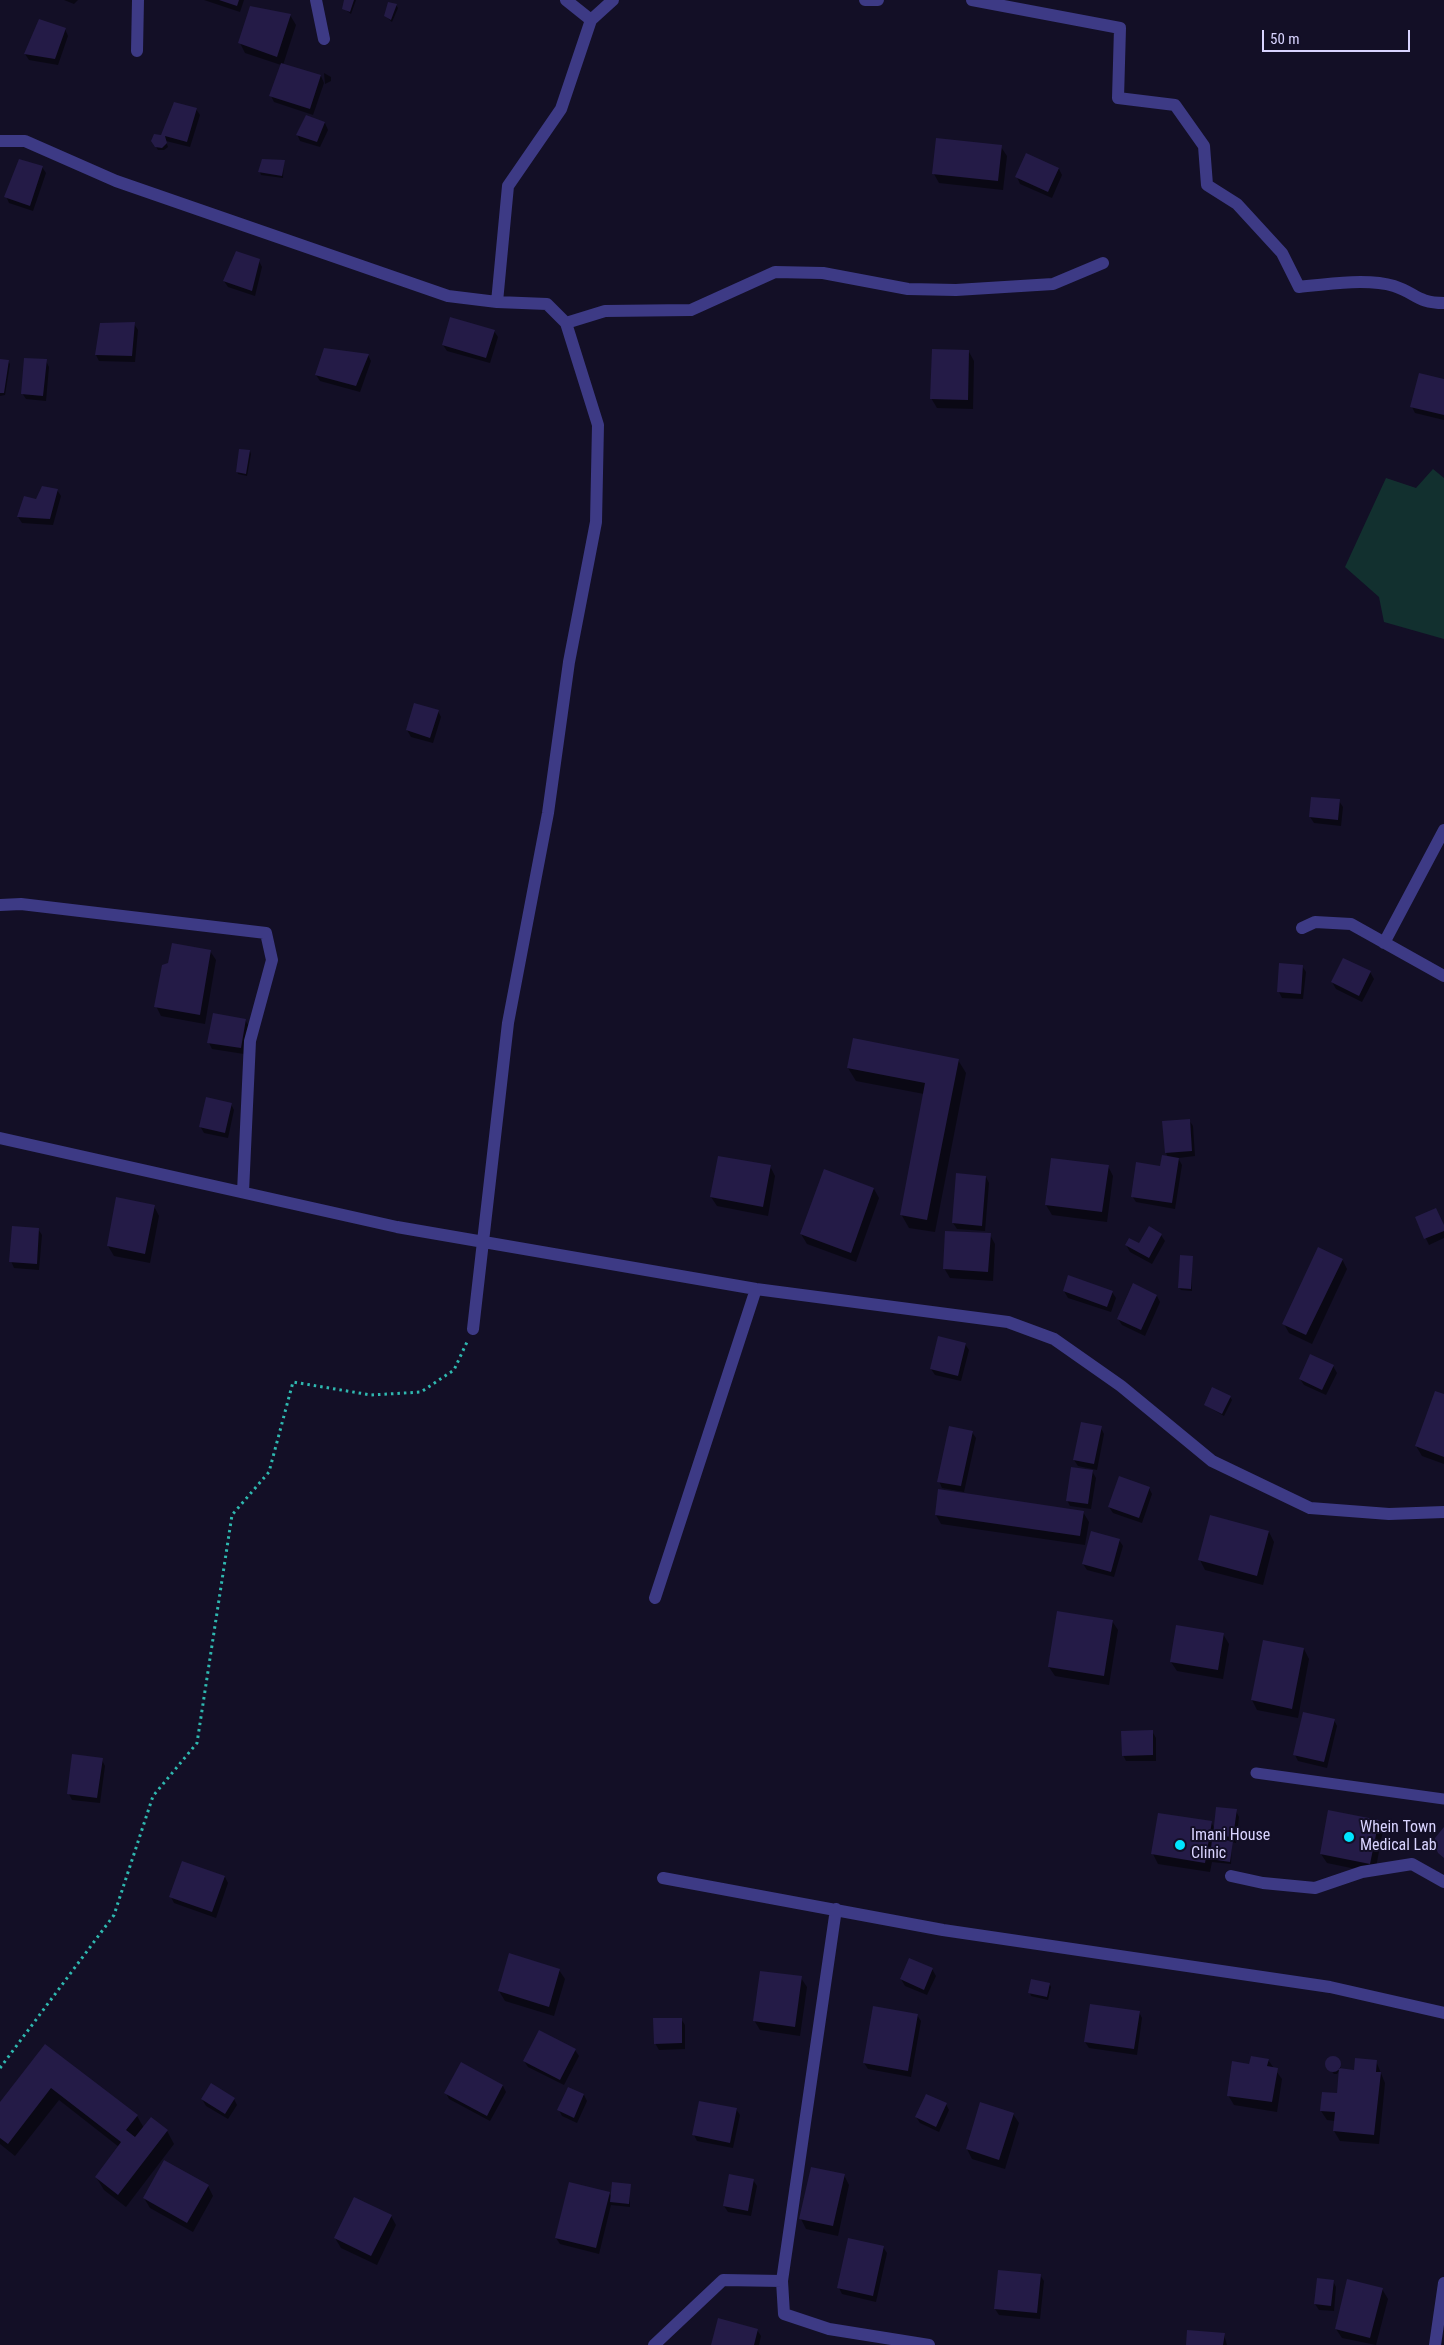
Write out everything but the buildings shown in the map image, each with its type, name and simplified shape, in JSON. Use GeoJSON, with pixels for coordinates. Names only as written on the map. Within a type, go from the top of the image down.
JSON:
{"type":"FeatureCollection","features":[{"type":"Feature","properties":{"kind":"street"},"geometry":{"type":"LineString","coordinates":[[137,51],[138,0]]}},
{"type":"Feature","properties":{"kind":"street"},"geometry":{"type":"LineString","coordinates":[[316,0],[324,38]]}},
{"type":"Feature","properties":{"kind":"street"},"geometry":{"type":"LineString","coordinates":[[566,0],[591,20]]}},
{"type":"Feature","properties":{"kind":"street"},"geometry":{"type":"LineString","coordinates":[[497,302],[508,186],[561,109],[591,20],[613,0]]}},
{"type":"Feature","properties":{"kind":"street"},"geometry":{"type":"LineString","coordinates":[[864,0],[878,0]]}},
{"type":"Feature","properties":{"kind":"street"},"geometry":{"type":"LineString","coordinates":[[972,0],[1120,28],[1118,98],[1175,105],[1204,146],[1207,185],[1237,204],[1282,253],[1298,287],[1349,282],[1394,286],[1427,303],[1444,303]]}},
{"type":"Feature","properties":{"kind":"street"},"geometry":{"type":"LineString","coordinates":[[0,141],[25,141],[116,180],[448,296],[497,302],[547,304],[566,324],[598,425],[596,522],[569,662],[548,813],[508,1023],[473,1329]]}},
{"type":"Feature","properties":{"kind":"street"},"geometry":{"type":"LineString","coordinates":[[566,324],[605,311],[691,310],[775,272],[823,273],[908,289],[956,290],[1053,284],[1102,262]]}},
{"type":"Feature","properties":{"kind":"street"},"geometry":{"type":"LineString","coordinates":[[1384,943],[1444,830]]}},
{"type":"Feature","properties":{"kind":"street"},"geometry":{"type":"LineString","coordinates":[[0,905],[21,904],[266,933],[272,960],[250,1041],[244,1192]]}},
{"type":"Feature","properties":{"kind":"street"},"geometry":{"type":"LineString","coordinates":[[1302,928],[1315,922],[1351,924],[1444,976]]}},
{"type":"Feature","properties":{"kind":"street"},"geometry":{"type":"LineString","coordinates":[[0,1138],[397,1227],[756,1289],[1008,1322],[1054,1339],[1120,1386],[1212,1461],[1310,1508],[1389,1514],[1444,1512]]}},
{"type":"Feature","properties":{"kind":"street"},"geometry":{"type":"LineString","coordinates":[[655,1598],[756,1289]]}},
{"type":"Feature","properties":{"kind":"street"},"geometry":{"type":"LineString","coordinates":[[1231,1876],[1262,1883],[1315,1888],[1362,1872],[1412,1864],[1444,1882]]}},
{"type":"Feature","properties":{"kind":"street"},"geometry":{"type":"LineString","coordinates":[[663,1878],[943,1930],[1330,1987],[1444,2013]]}},
{"type":"Feature","properties":{"kind":"street"},"geometry":{"type":"LineString","coordinates":[[836,1909],[782,2281],[784,2314],[829,2330],[930,2345]]}},
{"type":"Feature","properties":{"kind":"street"},"geometry":{"type":"LineString","coordinates":[[654,2345],[723,2280],[782,2281]]}},
{"type":"Feature","properties":{"kind":"street"},"geometry":{"type":"LineString","coordinates":[[1434,2345],[1444,2283]]}},
{"type":"Feature","properties":{"kind":"lane"},"geometry":{"type":"LineString","coordinates":[[1256,1773],[1444,1799]]}},
{"type":"Feature","properties":{"kind":"path"},"geometry":{"type":"LineString","coordinates":[[0,2068],[114,1915],[153,1796],[197,1743],[232,1515],[269,1472],[293,1382],[371,1395],[421,1392],[454,1370],[473,1329]]}},
{"type":"Feature","properties":{"kind":"green space"},"geometry":{"type":"Polygon","coordinates":[[[1433,469],[1444,478],[1444,639],[1384,622],[1379,597],[1345,567],[1386,478],[1416,488],[1433,469]]]}},
{"type":"Feature","properties":{"kind":"place","name":"Whein Town Medical Lab"},"geometry":{"type":"Point","coordinates":[1349,1837]}},
{"type":"Feature","properties":{"kind":"place","name":"Imani House Clinic"},"geometry":{"type":"Point","coordinates":[1180,1845]}}]}
